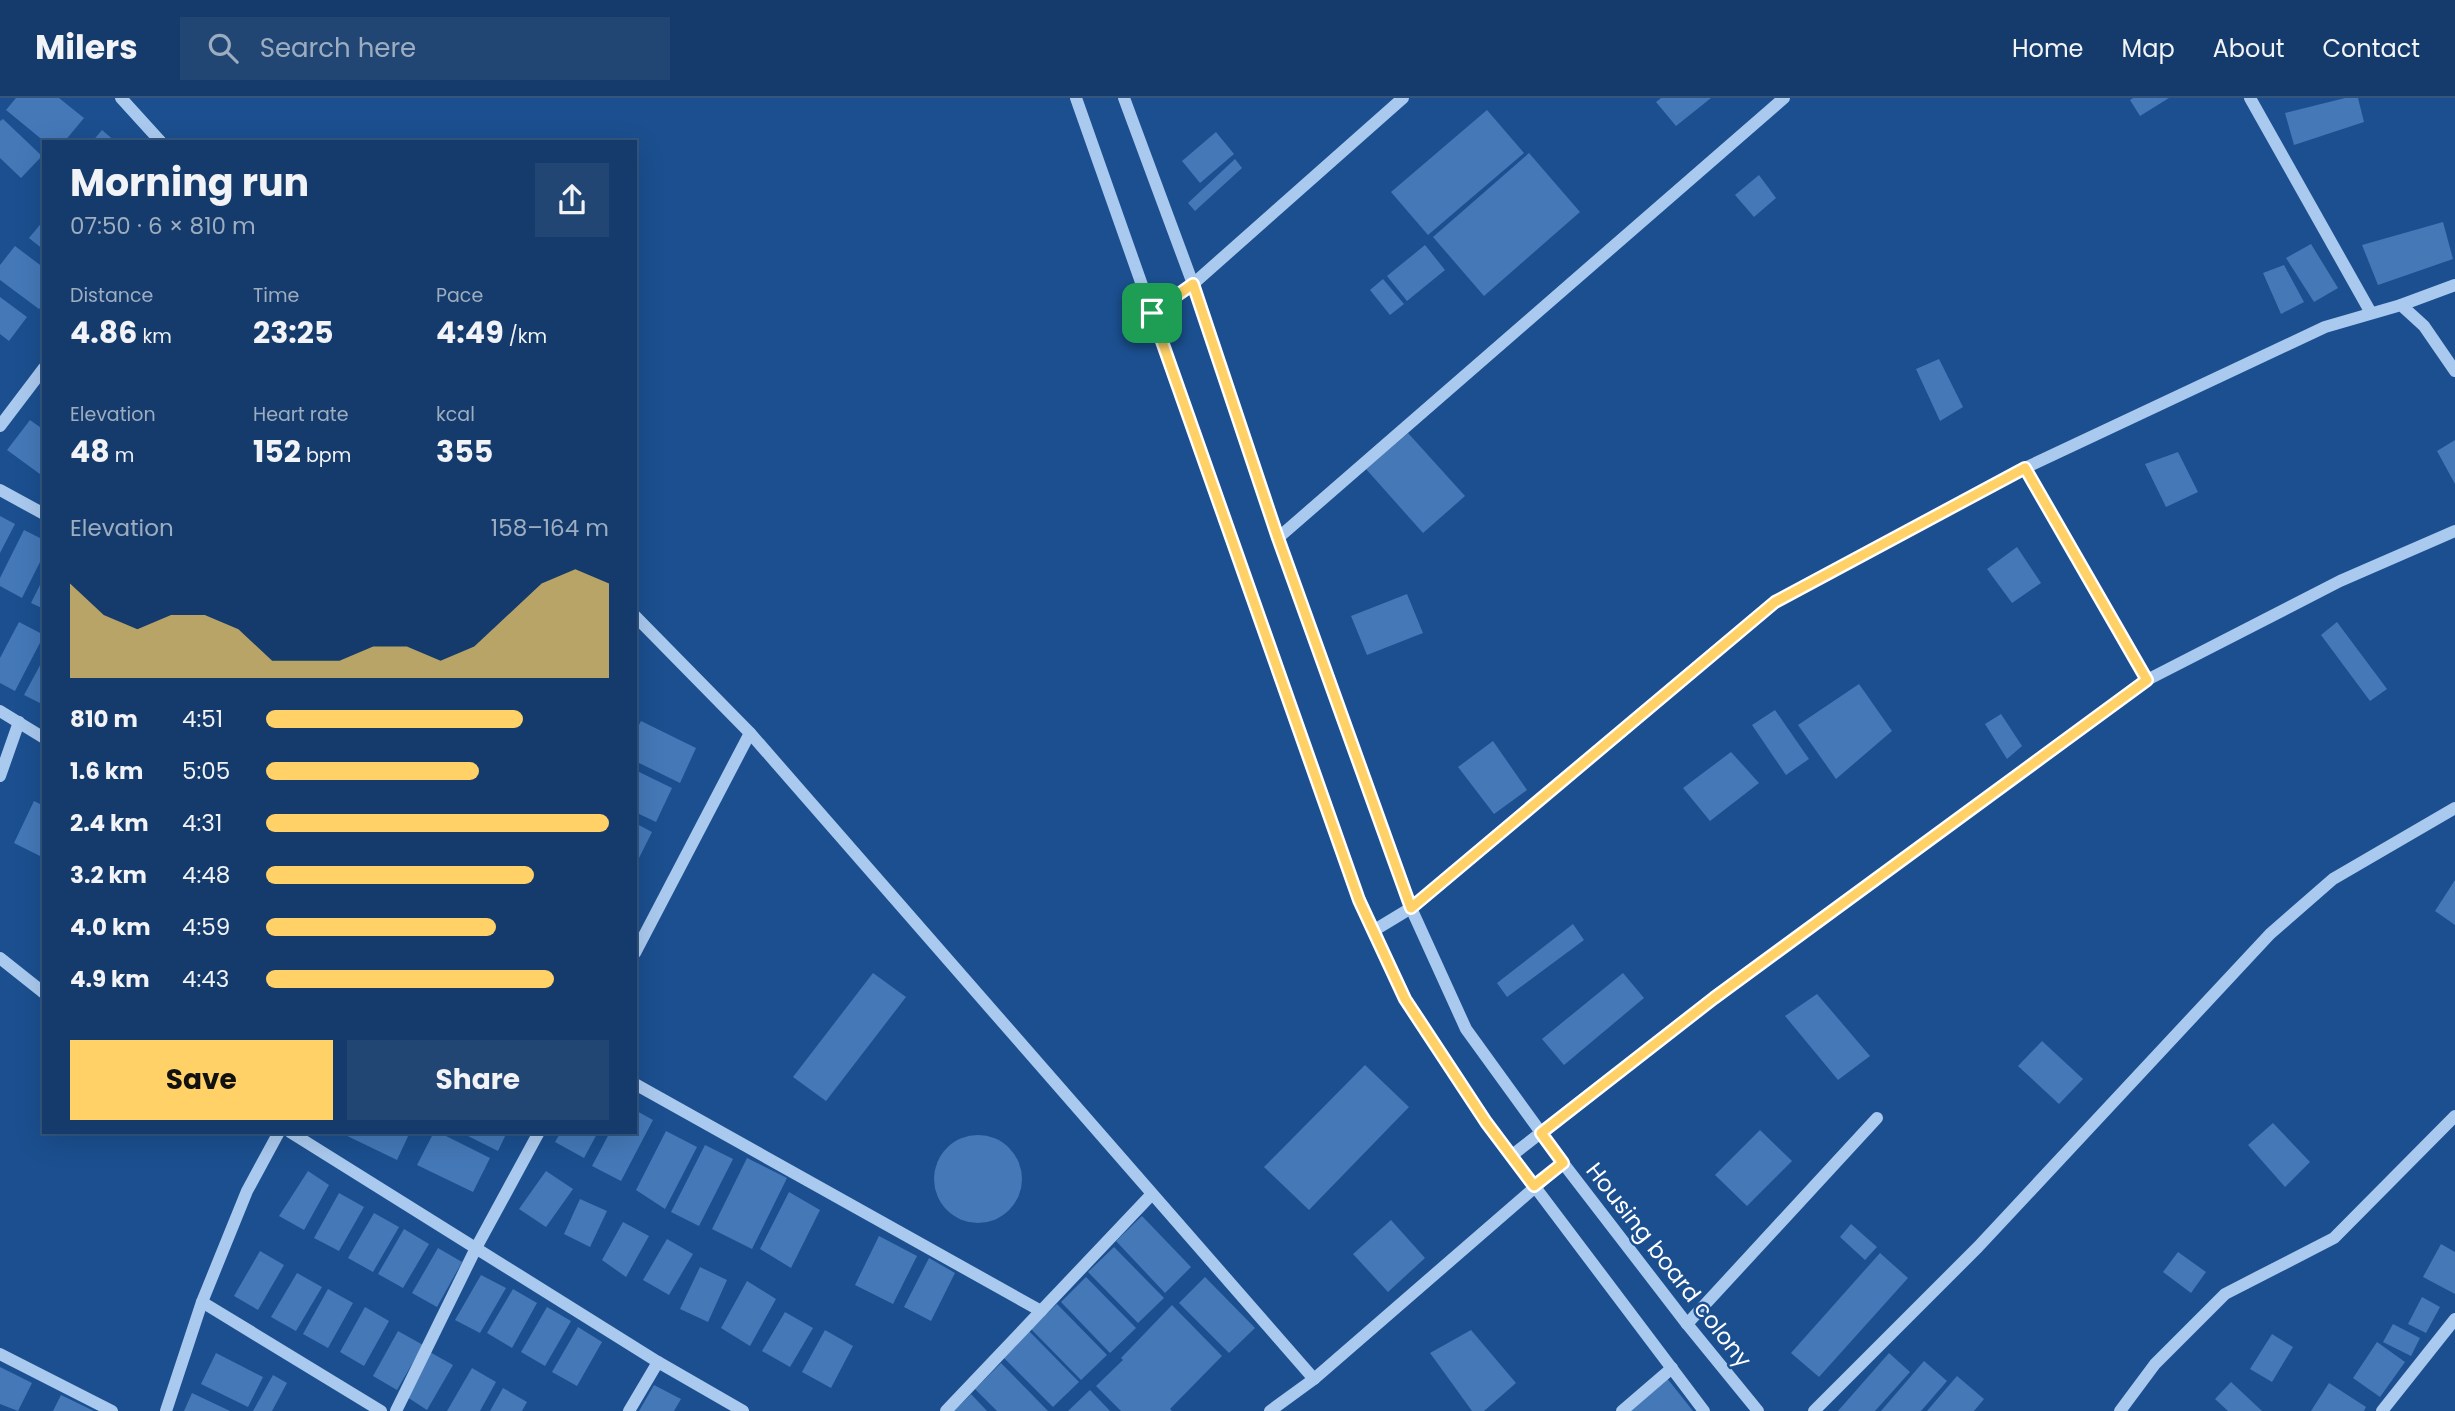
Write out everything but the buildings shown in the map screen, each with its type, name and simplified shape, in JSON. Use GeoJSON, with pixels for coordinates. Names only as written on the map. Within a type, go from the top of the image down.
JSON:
{"type":"FeatureCollection","features":[{"type":"Feature","properties":{"kind":"street"},"geometry":{"type":"LineString","coordinates":[[121,98],[159,140]]}},
{"type":"Feature","properties":{"kind":"street"},"geometry":{"type":"LineString","coordinates":[[1076,98],[1359,900],[1405,999],[1486,1122],[1704,1411]]}},
{"type":"Feature","properties":{"kind":"street","name":"Housing board colony"},"geometry":{"type":"LineString","coordinates":[[1124,98],[1193,284],[1278,538],[1411,908],[1466,1029],[1563,1163],[1758,1411]]}},
{"type":"Feature","properties":{"kind":"street"},"geometry":{"type":"LineString","coordinates":[[1152,313],[1193,284],[1402,98]]}},
{"type":"Feature","properties":{"kind":"street"},"geometry":{"type":"LineString","coordinates":[[1278,538],[1784,98]]}},
{"type":"Feature","properties":{"kind":"street"},"geometry":{"type":"LineString","coordinates":[[2250,98],[2371,313]]}},
{"type":"Feature","properties":{"kind":"street"},"geometry":{"type":"LineString","coordinates":[[1373,932],[1411,908],[1775,602],[2025,468],[2325,327],[2401,305],[2455,285]]}},
{"type":"Feature","properties":{"kind":"street"},"geometry":{"type":"LineString","coordinates":[[2401,305],[2424,327],[2455,371]]}},
{"type":"Feature","properties":{"kind":"street"},"geometry":{"type":"LineString","coordinates":[[0,426],[42,371]]}},
{"type":"Feature","properties":{"kind":"street"},"geometry":{"type":"LineString","coordinates":[[2025,468],[2147,680]]}},
{"type":"Feature","properties":{"kind":"street"},"geometry":{"type":"LineString","coordinates":[[0,490],[42,513]]}},
{"type":"Feature","properties":{"kind":"street"},"geometry":{"type":"LineString","coordinates":[[1511,1156],[1714,998],[2147,680],[2340,581],[2455,531]]}},
{"type":"Feature","properties":{"kind":"street"},"geometry":{"type":"LineString","coordinates":[[637,618],[750,733],[1314,1379]]}},
{"type":"Feature","properties":{"kind":"street"},"geometry":{"type":"LineString","coordinates":[[0,711],[42,737]]}},
{"type":"Feature","properties":{"kind":"street"},"geometry":{"type":"LineString","coordinates":[[0,776],[19,722]]}},
{"type":"Feature","properties":{"kind":"street"},"geometry":{"type":"LineString","coordinates":[[637,949],[750,733]]}},
{"type":"Feature","properties":{"kind":"street"},"geometry":{"type":"LineString","coordinates":[[1814,1411],[1978,1247],[2270,934],[2333,879],[2455,808]]}},
{"type":"Feature","properties":{"kind":"street"},"geometry":{"type":"LineString","coordinates":[[0,958],[42,991]]}},
{"type":"Feature","properties":{"kind":"street"},"geometry":{"type":"LineString","coordinates":[[637,1085],[1041,1311]]}},
{"type":"Feature","properties":{"kind":"street"},"geometry":{"type":"LineString","coordinates":[[2120,1411],[2155,1364],[2225,1294],[2334,1238],[2455,1116]]}},
{"type":"Feature","properties":{"kind":"street"},"geometry":{"type":"LineString","coordinates":[[1687,1324],[1877,1118]]}},
{"type":"Feature","properties":{"kind":"street"},"geometry":{"type":"LineString","coordinates":[[166,1411],[202,1302],[247,1191],[278,1134]]}},
{"type":"Feature","properties":{"kind":"street"},"geometry":{"type":"LineString","coordinates":[[293,1134],[658,1362],[743,1411]]}},
{"type":"Feature","properties":{"kind":"street"},"geometry":{"type":"LineString","coordinates":[[396,1411],[476,1248],[538,1134]]}},
{"type":"Feature","properties":{"kind":"street"},"geometry":{"type":"LineString","coordinates":[[1269,1411],[1314,1379],[1563,1163]]}},
{"type":"Feature","properties":{"kind":"street"},"geometry":{"type":"LineString","coordinates":[[946,1411],[1152,1194]]}},
{"type":"Feature","properties":{"kind":"street"},"geometry":{"type":"LineString","coordinates":[[202,1302],[380,1411]]}},
{"type":"Feature","properties":{"kind":"street"},"geometry":{"type":"LineString","coordinates":[[2382,1411],[2455,1319]]}},
{"type":"Feature","properties":{"kind":"street"},"geometry":{"type":"LineString","coordinates":[[0,1354],[112,1411]]}},
{"type":"Feature","properties":{"kind":"street"},"geometry":{"type":"LineString","coordinates":[[629,1411],[658,1362]]}},
{"type":"Feature","properties":{"kind":"street"},"geometry":{"type":"LineString","coordinates":[[1622,1411],[1672,1368]]}},
{"type":"Feature","properties":{"kind":"route"},"geometry":{"type":"LineString","coordinates":[[1193,284],[1278,538],[1411,908],[1775,602],[2025,468],[2147,680],[1714,998],[1541,1133],[1563,1163],[1534,1186],[1486,1122],[1405,999],[1359,900],[1152,313],[1193,284]]}}]}
